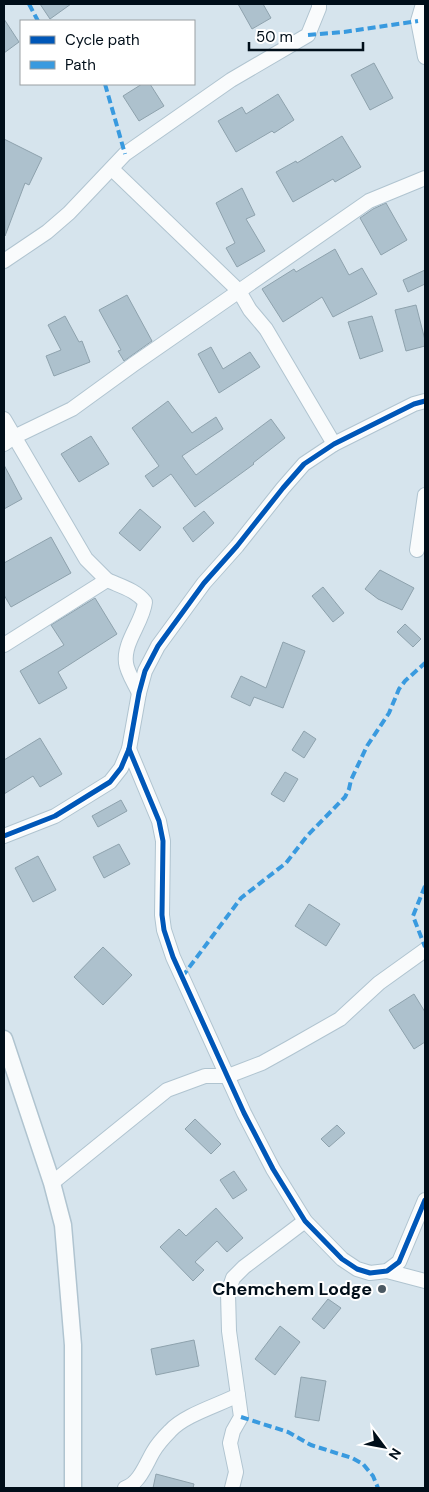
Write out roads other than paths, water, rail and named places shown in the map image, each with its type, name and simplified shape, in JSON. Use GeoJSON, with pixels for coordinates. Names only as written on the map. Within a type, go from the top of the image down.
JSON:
{"type":"FeatureCollection","features":[{"type":"Feature","properties":{"kind":"street"},"geometry":{"type":"LineString","coordinates":[[4,261],[47,232],[69,213],[126,154],[231,80],[308,35],[319,4]]}},
{"type":"Feature","properties":{"kind":"street"},"geometry":{"type":"LineString","coordinates":[[422,4],[418,21],[425,57]]}},
{"type":"Feature","properties":{"kind":"street"},"geometry":{"type":"LineString","coordinates":[[112,169],[239,291],[250,310],[266,329],[334,444]]}},
{"type":"Feature","properties":{"kind":"street"},"geometry":{"type":"LineString","coordinates":[[9,440],[72,409],[370,201],[425,178]]}},
{"type":"Feature","properties":{"kind":"street"},"geometry":{"type":"LineString","coordinates":[[4,836],[55,816],[110,782],[121,768],[129,749],[139,693],[145,672],[158,646],[204,583],[304,464],[334,444],[414,404],[425,401]]}},
{"type":"Feature","properties":{"kind":"street"},"geometry":{"type":"LineString","coordinates":[[4,419],[9,440],[86,559],[107,580],[130,590],[145,602],[144,610],[127,651],[126,664],[139,693]]}},
{"type":"Feature","properties":{"kind":"street"},"geometry":{"type":"LineString","coordinates":[[417,550],[425,495]]}},
{"type":"Feature","properties":{"kind":"street"},"geometry":{"type":"LineString","coordinates":[[4,645],[107,580]]}},
{"type":"Feature","properties":{"kind":"street"},"geometry":{"type":"LineString","coordinates":[[129,749],[159,822],[163,841],[162,915],[168,943],[244,1113],[273,1169],[305,1221],[342,1260],[357,1269],[370,1273],[387,1271],[425,1281]]}},
{"type":"Feature","properties":{"kind":"street"},"geometry":{"type":"LineString","coordinates":[[52,1183],[166,1090],[205,1076],[228,1076],[262,1063],[340,1019],[379,983],[425,950]]}},
{"type":"Feature","properties":{"kind":"street"},"geometry":{"type":"LineString","coordinates":[[4,1039],[52,1183],[63,1225],[73,1345],[73,1488]]}},
{"type":"Feature","properties":{"kind":"street"},"geometry":{"type":"LineString","coordinates":[[387,1271],[399,1262],[425,1200]]}},
{"type":"Feature","properties":{"kind":"street"},"geometry":{"type":"LineString","coordinates":[[232,1488],[236,1472],[230,1443],[233,1431],[241,1417],[229,1331],[228,1294],[233,1278],[262,1252],[305,1221]]}},
{"type":"Feature","properties":{"kind":"street"},"geometry":{"type":"LineString","coordinates":[[126,1488],[130,1487],[143,1471],[154,1450],[171,1429],[196,1414],[238,1395]]}},
{"type":"Feature","properties":{"kind":"place","name":"Chemchem Lodge"},"geometry":{"type":"Point","coordinates":[382,1289]}}]}
